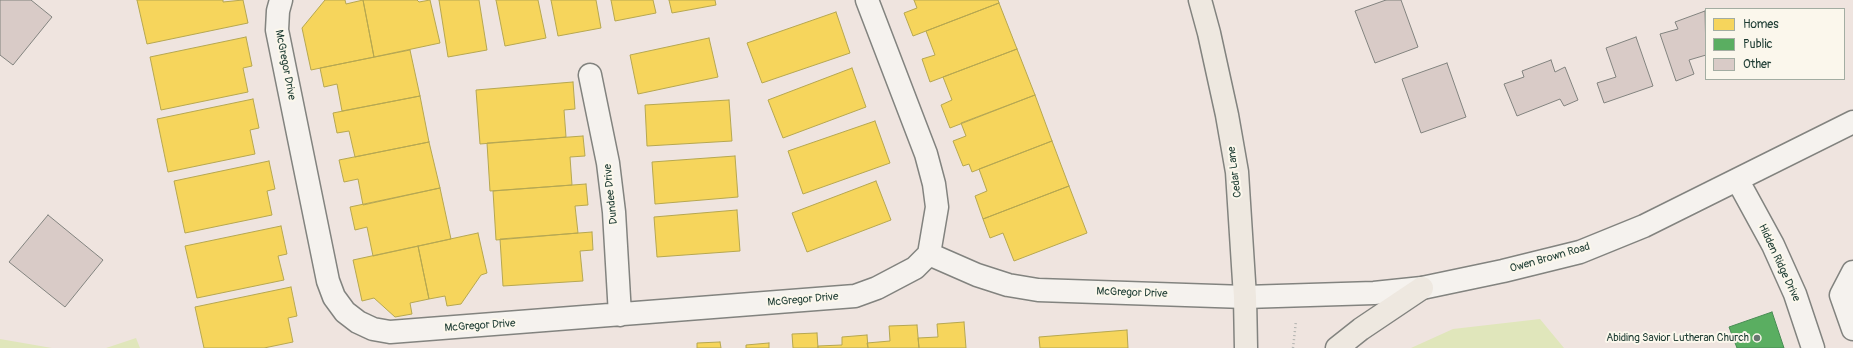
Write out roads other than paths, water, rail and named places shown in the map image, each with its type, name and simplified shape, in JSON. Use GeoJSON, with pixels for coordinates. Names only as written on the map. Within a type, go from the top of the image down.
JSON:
{"type":"FeatureCollection","features":[{"type":"Feature","properties":{"kind":"main road","name":"Cedar Lane"},"geometry":{"type":"LineString","coordinates":[[1200,0],[1209,33],[1227,115],[1237,172],[1245,297],[1246,348]]}},
{"type":"Feature","properties":{"kind":"main road"},"geometry":{"type":"LineString","coordinates":[[1337,348],[1361,329],[1422,288]]}},
{"type":"Feature","properties":{"kind":"street","name":"McGregor Drive"},"geometry":{"type":"LineString","coordinates":[[281,0],[278,11],[277,30],[327,273],[334,297],[346,312],[358,322],[372,329],[390,332],[855,296],[898,278],[915,268],[929,254],[977,275],[1008,285],[1038,290],[1245,297]]}},
{"type":"Feature","properties":{"kind":"street"},"geometry":{"type":"LineString","coordinates":[[867,0],[926,154],[934,184],[937,208],[929,254]]}},
{"type":"Feature","properties":{"kind":"street","name":"Dundee Drive"},"geometry":{"type":"LineString","coordinates":[[590,75],[608,163],[613,198],[620,315]]}},
{"type":"Feature","properties":{"kind":"street","name":"Owen Brown Road"},"geometry":{"type":"LineString","coordinates":[[1245,297],[1374,293],[1422,288],[1503,271],[1580,252],[1644,226],[1853,122]]}},
{"type":"Feature","properties":{"kind":"street","name":"Hidden Ridge Drive"},"geometry":{"type":"LineString","coordinates":[[1738,180],[1772,245],[1795,294],[1813,348]]}},
{"type":"Feature","properties":{"kind":"street"},"geometry":{"type":"LineString","coordinates":[[1853,272],[1841,295],[1853,329]]}},
{"type":"Feature","properties":{"kind":"place","name":"Abiding Savior Lutheran Church"},"geometry":{"type":"Point","coordinates":[1757,338]}}]}
